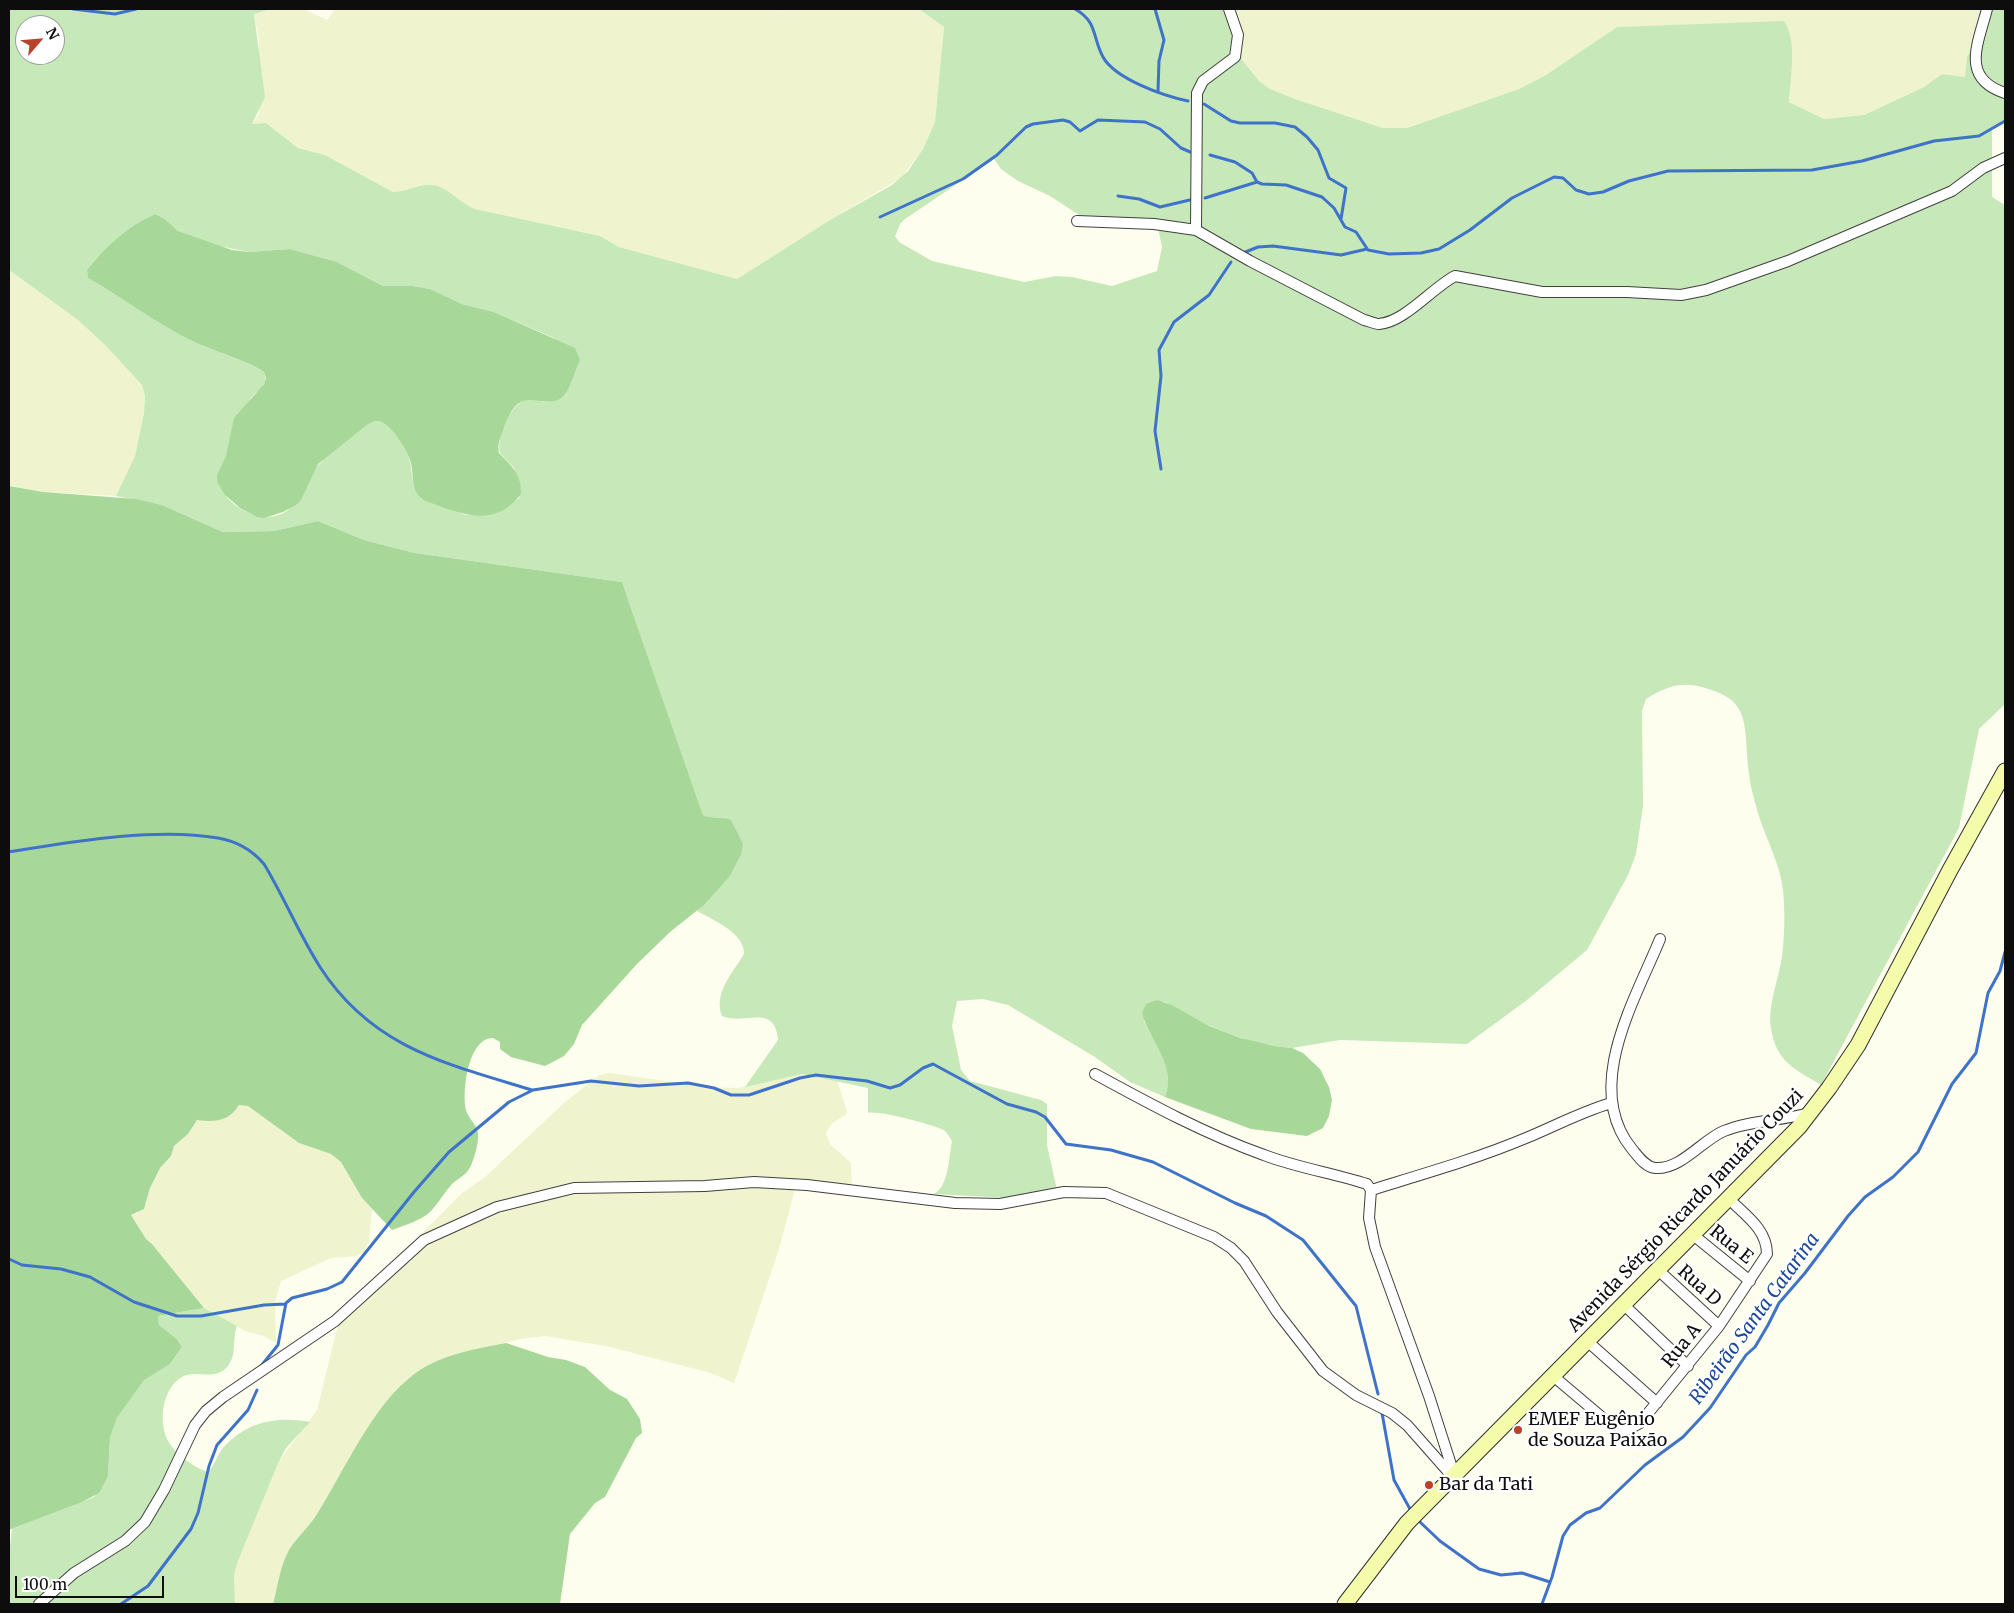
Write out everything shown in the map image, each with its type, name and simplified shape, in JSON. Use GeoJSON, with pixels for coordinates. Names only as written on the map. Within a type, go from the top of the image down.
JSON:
{"type":"FeatureCollection","features":[{"type":"Feature","properties":{"kind":"street"},"geometry":{"type":"LineString","coordinates":[[1196,230],[1197,93],[1203,81],[1235,57],[1238,35],[1230,9]]}},
{"type":"Feature","properties":{"kind":"street"},"geometry":{"type":"LineString","coordinates":[[1987,9],[1974,63],[1980,77],[1990,88],[2005,94]]}},
{"type":"Feature","properties":{"kind":"street"},"geometry":{"type":"LineString","coordinates":[[1077,221],[1154,224],[1196,230],[1250,261],[1364,320],[1378,324],[1392,321],[1444,282],[1455,276],[1542,292],[1627,292],[1681,295],[1706,290],[1788,261],[1952,191],[1983,168],[2005,158]]}},
{"type":"Feature","properties":{"kind":"street","name":"Avenida Sérgio Ricardo Januário Couzi"},"geometry":{"type":"LineString","coordinates":[[1345,1604],[1407,1522],[1799,1127],[1858,1045],[1950,870],[2005,771]]}},
{"type":"Feature","properties":{"kind":"street"},"geometry":{"type":"LineString","coordinates":[[1660,939],[1613,1058],[1611,1104],[1626,1141],[1643,1162],[1653,1168],[1663,1167],[1677,1161],[1724,1130],[1810,1113]]}},
{"type":"Feature","properties":{"kind":"street"},"geometry":{"type":"LineString","coordinates":[[1095,1074],[1181,1120],[1262,1155],[1303,1168],[1367,1184],[1371,1190],[1369,1218],[1375,1247],[1429,1396],[1453,1475]]}},
{"type":"Feature","properties":{"kind":"street"},"geometry":{"type":"LineString","coordinates":[[1371,1190],[1471,1159],[1527,1138],[1581,1113],[1611,1104]]}},
{"type":"Feature","properties":{"kind":"street"},"geometry":{"type":"LineString","coordinates":[[39,1604],[74,1573],[125,1542],[145,1522],[164,1490],[195,1425],[206,1411],[223,1397],[335,1321],[424,1240],[497,1206],[574,1188],[705,1186],[754,1182],[807,1185],[954,1203],[1000,1204],[1064,1192],[1106,1192],[1214,1237],[1231,1248],[1244,1261],[1276,1312],[1324,1372],[1356,1395],[1392,1413],[1407,1425],[1453,1475]]}},
{"type":"Feature","properties":{"kind":"street","name":"Rua A"},"geometry":{"type":"LineString","coordinates":[[1552,1375],[1617,1430],[1629,1429],[1640,1423],[1719,1326],[1767,1254],[1765,1237],[1728,1198]]}},
{"type":"Feature","properties":{"kind":"street","name":"Rua E"},"geometry":{"type":"LineString","coordinates":[[1692,1234],[1750,1280]]}},
{"type":"Feature","properties":{"kind":"street","name":"Rua D"},"geometry":{"type":"LineString","coordinates":[[1657,1270],[1719,1326]]}},
{"type":"Feature","properties":{"kind":"street"},"geometry":{"type":"LineString","coordinates":[[1623,1304],[1688,1366]]}},
{"type":"Feature","properties":{"kind":"street"},"geometry":{"type":"LineString","coordinates":[[1586,1340],[1657,1403]]}},
{"type":"Feature","properties":{"kind":"green space"},"geometry":{"type":"Polygon","coordinates":[[[9,9],[271,9],[254,14],[265,97],[252,124],[266,123],[298,148],[325,155],[393,192],[426,185],[437,186],[475,209],[600,236],[619,247],[737,279],[830,220],[892,185],[908,171],[923,149],[935,122],[944,27],[919,9],[1235,9],[1242,60],[1260,82],[1270,89],[1383,128],[1407,128],[1519,89],[1546,75],[1617,27],[1784,21],[1791,39],[1792,50],[1789,102],[1824,119],[1864,115],[1924,87],[1942,74],[1965,77],[1967,57],[1992,9],[2005,9],[2005,120],[1992,127],[1992,197],[2005,205],[2005,704],[1979,729],[1959,828],[1821,1085],[1795,1069],[1782,1057],[1777,1049],[1771,1028],[1772,1002],[1782,957],[1783,890],[1778,866],[1760,819],[1753,794],[1749,774],[1745,729],[1740,710],[1734,703],[1716,691],[1694,685],[1680,685],[1666,688],[1646,699],[1642,711],[1643,806],[1636,854],[1628,875],[1587,950],[1527,1000],[1467,1044],[1340,1040],[1292,1048],[1274,1046],[1253,1042],[1209,1026],[1165,1002],[1151,1002],[1144,1021],[1166,1067],[1168,1086],[1165,1097],[1130,1082],[1095,1057],[1008,1005],[983,999],[957,1001],[952,1026],[961,1070],[970,1081],[1041,1100],[1047,1104],[1047,1145],[1057,1190],[1007,1198],[934,1194],[943,1184],[952,1141],[945,1131],[940,1128],[883,1114],[868,1113],[868,1088],[802,1074],[745,1087],[778,1040],[776,1028],[765,1018],[740,1019],[722,1016],[720,999],[722,991],[744,954],[743,946],[727,928],[697,911],[730,876],[741,855],[710,818],[703,815],[622,582],[415,553],[364,540],[318,521],[274,531],[223,532],[162,505],[116,496],[135,456],[144,413],[145,396],[142,385],[106,346],[78,320],[9,270],[9,9]],[[994,159],[905,219],[900,224],[895,236],[899,242],[932,261],[1024,282],[1056,276],[1072,277],[1112,286],[1157,271],[1162,247],[1157,223],[1085,219],[1050,196],[1018,181],[1001,169],[994,159]],[[155,214],[126,231],[101,253],[87,270],[88,278],[177,333],[264,372],[265,381],[245,408],[234,432],[223,466],[219,470],[224,493],[239,508],[265,517],[283,513],[294,503],[319,464],[367,425],[377,421],[386,425],[403,445],[409,457],[415,489],[420,498],[425,501],[466,515],[500,511],[519,498],[521,489],[514,468],[500,453],[500,438],[510,413],[522,402],[532,399],[550,402],[566,395],[570,380],[554,338],[494,312],[462,304],[430,289],[413,286],[383,286],[337,262],[290,249],[249,252],[219,246],[178,231],[165,219],[155,214]]]}},
{"type":"Feature","properties":{"kind":"green space"},"geometry":{"type":"Polygon","coordinates":[[[271,9],[304,9],[327,20],[335,9],[781,9],[784,11],[785,9],[919,9],[944,27],[935,122],[923,149],[901,178],[737,279],[619,247],[600,236],[475,209],[464,205],[443,188],[432,185],[417,186],[400,192],[393,192],[325,155],[298,148],[266,123],[252,124],[259,114],[259,41],[254,14],[271,9]]]}},
{"type":"Feature","properties":{"kind":"green space"},"geometry":{"type":"Polygon","coordinates":[[[1235,9],[1992,9],[1967,57],[1965,77],[1942,74],[1924,87],[1864,115],[1824,119],[1789,102],[1791,49],[1636,27],[1617,27],[1546,75],[1519,89],[1407,128],[1395,129],[1383,128],[1295,99],[1270,89],[1260,82],[1242,60],[1235,9]]]}},
{"type":"Feature","properties":{"kind":"green space"},"geometry":{"type":"Polygon","coordinates":[[[155,214],[165,219],[178,231],[232,250],[249,252],[290,249],[337,262],[383,286],[413,286],[430,289],[462,304],[494,312],[575,348],[580,360],[565,395],[549,402],[526,400],[518,404],[511,412],[504,427],[499,443],[499,453],[518,476],[521,494],[511,505],[499,512],[476,516],[463,514],[425,501],[415,489],[411,463],[403,446],[386,425],[377,421],[367,425],[318,464],[301,500],[296,505],[283,512],[264,518],[257,517],[240,508],[225,495],[217,482],[217,475],[226,456],[234,418],[264,384],[266,378],[264,372],[177,333],[88,278],[87,270],[109,245],[126,231],[155,214]]]}},
{"type":"Feature","properties":{"kind":"green space"},"geometry":{"type":"Polygon","coordinates":[[[9,270],[78,320],[106,346],[142,385],[145,396],[144,413],[135,456],[116,496],[43,492],[9,486],[9,270]]]}},
{"type":"Feature","properties":{"kind":"green space"},"geometry":{"type":"Polygon","coordinates":[[[9,486],[43,492],[136,499],[162,505],[223,532],[274,531],[318,521],[364,540],[415,553],[622,582],[703,815],[731,820],[743,844],[741,855],[730,876],[704,905],[670,932],[637,964],[582,1025],[574,1044],[564,1056],[545,1066],[511,1057],[500,1049],[500,1042],[493,1038],[484,1040],[472,1056],[466,1079],[466,1110],[478,1133],[473,1160],[468,1170],[451,1185],[433,1209],[417,1220],[392,1230],[362,1198],[341,1162],[331,1154],[299,1143],[248,1106],[239,1105],[231,1115],[221,1120],[197,1120],[188,1134],[174,1146],[171,1156],[160,1168],[150,1188],[144,1209],[131,1215],[146,1239],[204,1308],[158,1316],[159,1325],[177,1339],[182,1347],[170,1364],[144,1380],[117,1418],[110,1438],[108,1476],[99,1493],[82,1502],[9,1530],[9,486]]]}},
{"type":"Feature","properties":{"kind":"green space"},"geometry":{"type":"Polygon","coordinates":[[[1157,1000],[1172,1005],[1209,1026],[1241,1038],[1274,1046],[1292,1048],[1303,1053],[1320,1069],[1329,1087],[1332,1100],[1329,1116],[1323,1128],[1307,1136],[1251,1129],[1165,1097],[1168,1075],[1165,1064],[1142,1013],[1146,1004],[1157,1000]]]}},
{"type":"Feature","properties":{"kind":"green space"},"geometry":{"type":"Polygon","coordinates":[[[610,1073],[708,1087],[737,1088],[802,1074],[837,1081],[847,1111],[846,1115],[832,1123],[826,1133],[830,1144],[851,1163],[852,1188],[798,1178],[779,1249],[734,1383],[711,1373],[606,1346],[545,1336],[520,1339],[458,1354],[407,1379],[377,1415],[315,1518],[295,1542],[284,1563],[273,1604],[235,1604],[234,1575],[238,1561],[279,1461],[317,1410],[339,1321],[374,1282],[461,1194],[485,1177],[564,1103],[599,1075],[610,1073]]]}},
{"type":"Feature","properties":{"kind":"green space"},"geometry":{"type":"Polygon","coordinates":[[[239,1105],[248,1106],[299,1143],[331,1154],[341,1162],[362,1198],[372,1209],[369,1242],[363,1253],[357,1256],[331,1258],[281,1281],[275,1302],[276,1343],[264,1336],[245,1331],[204,1308],[146,1239],[131,1215],[136,1214],[146,1204],[150,1188],[160,1168],[171,1156],[174,1146],[188,1134],[193,1124],[199,1119],[221,1120],[232,1114],[239,1105]]]}},
{"type":"Feature","properties":{"kind":"green space"},"geometry":{"type":"Polygon","coordinates":[[[204,1308],[237,1326],[231,1362],[217,1374],[191,1374],[185,1376],[179,1379],[169,1391],[164,1407],[163,1424],[167,1439],[174,1449],[190,1463],[208,1472],[222,1449],[231,1440],[251,1427],[273,1421],[297,1420],[310,1422],[286,1448],[279,1461],[238,1561],[234,1575],[235,1604],[9,1604],[9,1555],[12,1529],[94,1497],[108,1476],[110,1438],[117,1418],[144,1379],[170,1364],[182,1347],[177,1339],[159,1325],[158,1316],[204,1308]]]}},
{"type":"Feature","properties":{"kind":"green space"},"geometry":{"type":"Polygon","coordinates":[[[506,1343],[585,1367],[610,1390],[627,1399],[640,1419],[642,1433],[636,1438],[605,1497],[595,1503],[570,1534],[560,1604],[273,1604],[281,1569],[289,1550],[317,1514],[373,1419],[401,1385],[417,1372],[449,1356],[506,1343]]]}},
{"type":"Feature","properties":{"kind":"waterway"},"geometry":{"type":"LineString","coordinates":[[73,9],[115,14],[136,9]]}},
{"type":"Feature","properties":{"kind":"waterway"},"geometry":{"type":"LineString","coordinates":[[1075,9],[1088,19],[1094,30],[1103,57],[1109,65],[1129,79],[1154,91],[1188,101]]}},
{"type":"Feature","properties":{"kind":"waterway"},"geometry":{"type":"LineString","coordinates":[[1155,9],[1164,40],[1159,61],[1158,91]]}},
{"type":"Feature","properties":{"kind":"waterway"},"geometry":{"type":"LineString","coordinates":[[1204,104],[1231,121],[1240,123],[1275,123],[1295,127],[1307,137],[1318,150],[1329,178],[1346,188],[1341,219]]}},
{"type":"Feature","properties":{"kind":"waterway"},"geometry":{"type":"LineString","coordinates":[[880,217],[963,179],[997,155],[1026,127],[1033,124],[1063,120],[1070,122],[1080,131],[1098,120],[1145,122],[1160,129],[1181,148],[1195,154]]}},
{"type":"Feature","properties":{"kind":"waterway"},"geometry":{"type":"LineString","coordinates":[[1210,155],[1235,162],[1252,173],[1257,182],[1262,184],[1286,185],[1322,197],[1334,208],[1345,227],[1356,232],[1368,250],[1389,254],[1421,253],[1439,249],[1470,230],[1512,198],[1554,177],[1563,178],[1576,190],[1589,194],[1603,192],[1629,181],[1668,171],[1812,170],[1862,161],[1934,141],[1979,136],[2005,121]]}},
{"type":"Feature","properties":{"kind":"waterway"},"geometry":{"type":"LineString","coordinates":[[1205,198],[1257,182]]}},
{"type":"Feature","properties":{"kind":"waterway"},"geometry":{"type":"LineString","coordinates":[[1118,196],[1139,199],[1160,207],[1194,199]]}},
{"type":"Feature","properties":{"kind":"waterway"},"geometry":{"type":"LineString","coordinates":[[1243,253],[1258,247],[1273,246],[1341,255],[1367,249]]}},
{"type":"Feature","properties":{"kind":"waterway"},"geometry":{"type":"LineString","coordinates":[[1161,469],[1155,431],[1161,376],[1159,350],[1174,322],[1209,295],[1231,262]]}},
{"type":"Feature","properties":{"kind":"waterway"},"geometry":{"type":"LineString","coordinates":[[9,852],[86,840],[168,834],[225,839],[237,844],[249,850],[264,864],[320,967],[341,994],[363,1017],[388,1035],[441,1061],[532,1090]]}},
{"type":"Feature","properties":{"kind":"waterway","name":"Ribeirão Santa Catarina"},"geometry":{"type":"LineString","coordinates":[[1542,1604],[1552,1577],[1563,1536],[1570,1525],[1586,1513],[1600,1508],[1645,1465],[1683,1437],[1710,1408],[1746,1355],[1755,1347],[1779,1303],[1805,1273],[1848,1216],[1865,1197],[1893,1177],[1918,1152],[1952,1084],[1976,1053],[1988,993],[2000,971],[2005,952]]}},
{"type":"Feature","properties":{"kind":"waterway"},"geometry":{"type":"LineString","coordinates":[[261,1366],[278,1345],[286,1303],[292,1298],[327,1289],[342,1282],[414,1192],[449,1152],[509,1102],[533,1090],[591,1081],[639,1086],[688,1083],[714,1088],[731,1095],[749,1095],[800,1078],[816,1075],[867,1081],[890,1088],[900,1085],[923,1068],[933,1064],[1007,1104],[1036,1112],[1045,1117],[1066,1144],[1111,1150],[1153,1162],[1235,1203],[1266,1216],[1303,1240],[1356,1306],[1378,1394]]}},
{"type":"Feature","properties":{"kind":"waterway"},"geometry":{"type":"LineString","coordinates":[[9,1259],[22,1265],[61,1269],[90,1277],[134,1302],[177,1316],[201,1316],[264,1305],[285,1304]]}},
{"type":"Feature","properties":{"kind":"waterway"},"geometry":{"type":"LineString","coordinates":[[121,1604],[148,1586],[191,1529],[198,1513],[209,1466],[217,1445],[248,1410],[257,1390]]}},
{"type":"Feature","properties":{"kind":"waterway"},"geometry":{"type":"LineString","coordinates":[[1382,1413],[1394,1480],[1410,1509]]}},
{"type":"Feature","properties":{"kind":"waterway"},"geometry":{"type":"LineString","coordinates":[[1420,1522],[1440,1541],[1479,1569],[1501,1575],[1522,1573],[1550,1582]]}},
{"type":"Feature","properties":{"kind":"place","name":"EMEF Eugênio de Souza Paixão"},"geometry":{"type":"Point","coordinates":[1518,1430]}},
{"type":"Feature","properties":{"kind":"place","name":"Bar da Tati"},"geometry":{"type":"Point","coordinates":[1429,1485]}}]}
